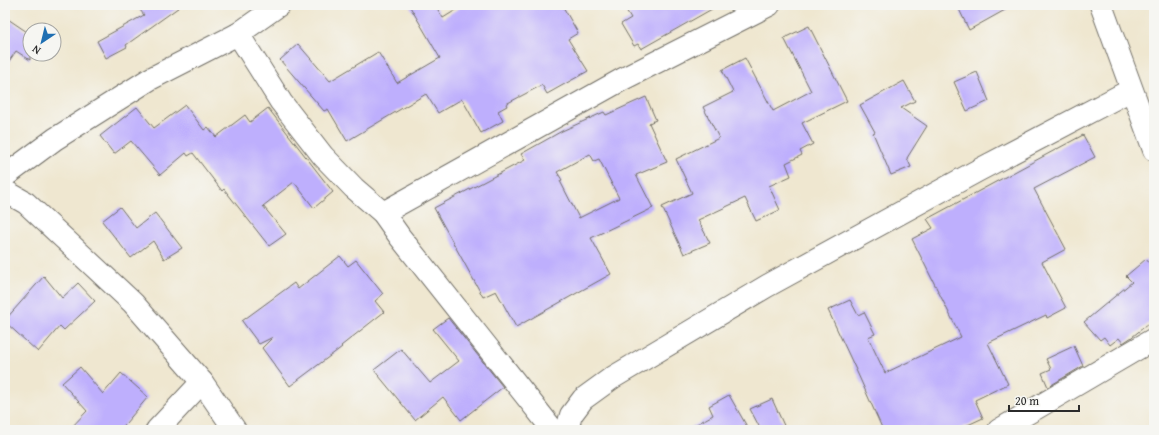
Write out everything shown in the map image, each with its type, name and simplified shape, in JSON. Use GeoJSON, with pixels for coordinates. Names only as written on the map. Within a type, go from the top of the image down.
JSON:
{"type":"FeatureCollection","features":[{"type":"Feature","properties":{"kind":"street"},"geometry":{"type":"LineString","coordinates":[[5,176],[55,139],[150,79],[238,34],[279,5]]}},
{"type":"Feature","properties":{"kind":"street"},"geometry":{"type":"LineString","coordinates":[[383,213],[623,79],[769,5]]}},
{"type":"Feature","properties":{"kind":"street"},"geometry":{"type":"LineString","coordinates":[[1100,5],[1154,150]]}},
{"type":"Feature","properties":{"kind":"street"},"geometry":{"type":"LineString","coordinates":[[238,34],[281,102],[323,156],[354,188],[383,213],[400,237],[553,430]]}},
{"type":"Feature","properties":{"kind":"street"},"geometry":{"type":"LineString","coordinates":[[567,430],[571,415],[583,399],[612,378],[774,282],[977,171],[1131,90]]}},
{"type":"Feature","properties":{"kind":"street"},"geometry":{"type":"LineString","coordinates":[[5,192],[26,203],[133,303],[202,382],[235,430]]}},
{"type":"Feature","properties":{"kind":"street"},"geometry":{"type":"LineString","coordinates":[[999,430],[1154,339]]}},
{"type":"Feature","properties":{"kind":"street"},"geometry":{"type":"LineString","coordinates":[[157,430],[202,382]]}},
{"type":"Feature","properties":{"kind":"building"},"geometry":{"type":"Polygon","coordinates":[[[136,5],[182,5],[126,45],[127,47],[106,58],[97,41],[144,15],[136,5]]]}},
{"type":"Feature","properties":{"kind":"building"},"geometry":{"type":"Polygon","coordinates":[[[409,5],[435,5],[443,18],[464,5],[562,5],[578,33],[568,39],[588,71],[547,94],[542,85],[506,104],[507,106],[498,111],[503,121],[481,133],[462,99],[438,113],[426,94],[347,141],[328,109],[324,111],[280,60],[298,44],[330,81],[378,52],[397,83],[440,58],[409,5]]]}},
{"type":"Feature","properties":{"kind":"building"},"geometry":{"type":"Polygon","coordinates":[[[623,5],[719,5],[641,49],[638,44],[634,46],[621,24],[631,18],[623,5]]]}},
{"type":"Feature","properties":{"kind":"building"},"geometry":{"type":"Polygon","coordinates":[[[957,5],[1014,5],[969,30],[957,5]]]}},
{"type":"Feature","properties":{"kind":"building"},"geometry":{"type":"Polygon","coordinates":[[[5,17],[22,29],[22,55],[16,51],[5,67],[5,17]]]}},
{"type":"Feature","properties":{"kind":"building"},"geometry":{"type":"Polygon","coordinates":[[[809,26],[847,101],[802,123],[813,144],[800,151],[802,155],[786,163],[791,176],[769,186],[780,210],[756,221],[745,198],[698,220],[710,243],[684,254],[662,207],[692,193],[676,159],[719,138],[703,107],[733,92],[722,70],[745,58],[773,111],[811,91],[784,38],[809,26]]]}},
{"type":"Feature","properties":{"kind":"building"},"geometry":{"type":"Polygon","coordinates":[[[977,72],[989,101],[967,111],[954,82],[977,72]]]}},
{"type":"Feature","properties":{"kind":"building"},"geometry":{"type":"Polygon","coordinates":[[[904,81],[915,101],[901,108],[927,126],[907,158],[911,167],[891,175],[873,133],[875,132],[860,105],[904,81]]]}},
{"type":"Feature","properties":{"kind":"building"},"geometry":{"type":"Polygon","coordinates":[[[646,97],[656,120],[649,123],[667,162],[636,175],[653,208],[591,238],[611,274],[516,327],[496,291],[483,297],[434,208],[525,160],[521,154],[562,131],[604,112],[606,115],[646,97]],[[590,154],[557,172],[579,218],[619,198],[599,159],[594,161],[590,154]]]}},
{"type":"Feature","properties":{"kind":"building"},"geometry":{"type":"Polygon","coordinates":[[[185,105],[204,130],[208,127],[216,137],[245,115],[250,122],[268,108],[333,192],[314,208],[294,182],[263,206],[286,234],[269,246],[224,189],[222,191],[193,153],[188,156],[186,153],[160,175],[131,141],[114,154],[100,136],[137,107],[154,128],[185,105]]]}},
{"type":"Feature","properties":{"kind":"building"},"geometry":{"type":"Polygon","coordinates":[[[1083,135],[1095,157],[1034,189],[1066,249],[1042,262],[1066,308],[1047,318],[1046,315],[988,343],[1008,384],[975,400],[983,418],[957,430],[883,430],[828,310],[850,300],[858,315],[864,312],[875,334],[868,337],[885,373],[961,337],[912,239],[933,228],[927,219],[1083,135]]]}},
{"type":"Feature","properties":{"kind":"building"},"geometry":{"type":"Polygon","coordinates":[[[120,207],[136,228],[155,213],[182,248],[164,259],[153,241],[131,258],[102,221],[120,207]]]}},
{"type":"Feature","properties":{"kind":"building"},"geometry":{"type":"Polygon","coordinates":[[[340,256],[348,266],[356,260],[383,294],[375,301],[384,312],[341,346],[342,347],[290,386],[262,348],[273,337],[259,344],[242,321],[294,283],[298,289],[340,256]]]}},
{"type":"Feature","properties":{"kind":"building"},"geometry":{"type":"Polygon","coordinates":[[[1146,259],[1154,269],[1154,319],[1123,343],[1119,338],[1110,345],[1104,337],[1100,340],[1084,322],[1132,282],[1126,276],[1146,259]]]}},
{"type":"Feature","properties":{"kind":"building"},"geometry":{"type":"Polygon","coordinates":[[[44,276],[62,298],[78,283],[95,301],[64,330],[60,326],[38,352],[5,322],[5,320],[44,276]]]}},
{"type":"Feature","properties":{"kind":"building"},"geometry":{"type":"Polygon","coordinates":[[[448,318],[503,387],[461,420],[443,397],[415,420],[374,370],[401,349],[430,383],[459,361],[433,329],[448,318]]]}},
{"type":"Feature","properties":{"kind":"building"},"geometry":{"type":"Polygon","coordinates":[[[1074,346],[1083,366],[1048,387],[1042,373],[1051,369],[1046,359],[1074,346]]]}},
{"type":"Feature","properties":{"kind":"building"},"geometry":{"type":"Polygon","coordinates":[[[80,367],[103,394],[121,373],[148,397],[120,430],[69,430],[87,411],[62,383],[80,367]]]}},
{"type":"Feature","properties":{"kind":"building"},"geometry":{"type":"Polygon","coordinates":[[[729,395],[749,430],[686,430],[713,415],[709,406],[729,395]]]}},
{"type":"Feature","properties":{"kind":"building"},"geometry":{"type":"Polygon","coordinates":[[[772,399],[786,430],[761,430],[750,409],[772,399]]]}}]}
